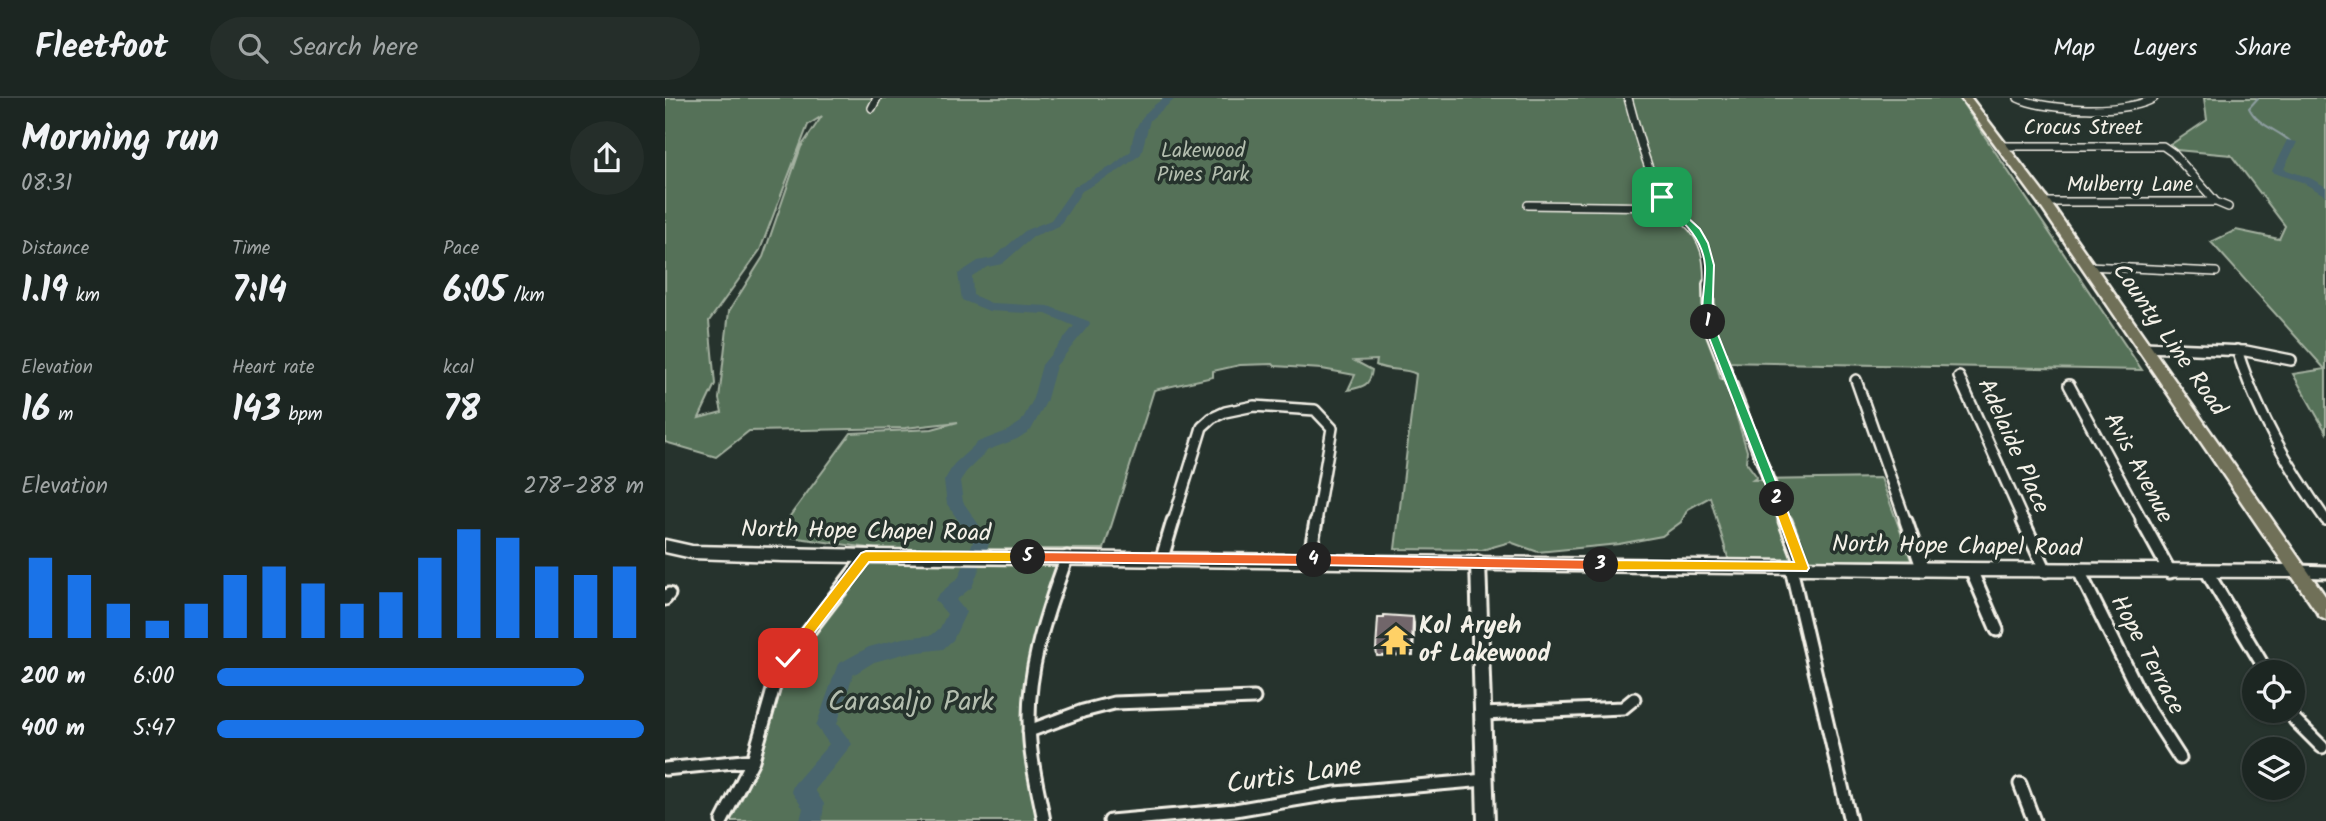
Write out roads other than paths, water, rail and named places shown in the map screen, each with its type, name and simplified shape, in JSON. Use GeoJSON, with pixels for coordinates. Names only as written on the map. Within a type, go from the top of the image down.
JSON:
{"type":"FeatureCollection","features":[{"type":"Feature","properties":{"kind":"main road","name":"County Line Road"},"geometry":{"type":"LineString","coordinates":[[1966,98],[2044,202],[2326,612]]}},
{"type":"Feature","properties":{"kind":"main road","name":"North Hope Chapel Road"},"geometry":{"type":"LineString","coordinates":[[665,546],[692,552],[866,556],[1478,562],[1923,570],[2298,572]]}},
{"type":"Feature","properties":{"kind":"street"},"geometry":{"type":"LineString","coordinates":[[872,108],[877,98]]}},
{"type":"Feature","properties":{"kind":"street"},"geometry":{"type":"LineString","coordinates":[[1628,98],[1662,197],[1696,231],[1704,243],[1710,265],[1706,309],[1709,326],[1797,568],[1850,821]]}},
{"type":"Feature","properties":{"kind":"street"},"geometry":{"type":"LineString","coordinates":[[2018,98],[2041,106],[2091,107],[2143,105],[2154,98]]}},
{"type":"Feature","properties":{"kind":"street"},"geometry":{"type":"LineString","coordinates":[[2083,98],[2091,107]]}},
{"type":"Feature","properties":{"kind":"street"},"geometry":{"type":"LineString","coordinates":[[2099,98],[2107,107]]}},
{"type":"Feature","properties":{"kind":"street","name":"Crocus Street"},"geometry":{"type":"LineString","coordinates":[[2003,146],[2163,146],[2173,153],[2216,202]]}},
{"type":"Feature","properties":{"kind":"street","name":"Mulberry Lane"},"geometry":{"type":"LineString","coordinates":[[2044,202],[2216,202]]}},
{"type":"Feature","properties":{"kind":"street"},"geometry":{"type":"LineString","coordinates":[[2216,202],[2228,207]]}},
{"type":"Feature","properties":{"kind":"street"},"geometry":{"type":"LineString","coordinates":[[1528,205],[1672,207]]}},
{"type":"Feature","properties":{"kind":"street"},"geometry":{"type":"LineString","coordinates":[[2088,266],[2216,272]]}},
{"type":"Feature","properties":{"kind":"street"},"geometry":{"type":"LineString","coordinates":[[2144,347],[2237,350],[2291,360]]}},
{"type":"Feature","properties":{"kind":"street"},"geometry":{"type":"LineString","coordinates":[[2237,350],[2247,385],[2271,436],[2326,520]]}},
{"type":"Feature","properties":{"kind":"street","name":"Adelaide Place"},"geometry":{"type":"LineString","coordinates":[[1959,377],[2046,570]]}},
{"type":"Feature","properties":{"kind":"street"},"geometry":{"type":"LineString","coordinates":[[1856,380],[1923,570]]}},
{"type":"Feature","properties":{"kind":"street","name":"Avis Avenue"},"geometry":{"type":"LineString","coordinates":[[2069,385],[2170,572]]}},
{"type":"Feature","properties":{"kind":"street"},"geometry":{"type":"LineString","coordinates":[[1162,558],[1201,431],[1208,419],[1218,412],[1235,408],[1293,407],[1315,410],[1332,428],[1309,560]]}},
{"type":"Feature","properties":{"kind":"street"},"geometry":{"type":"LineString","coordinates":[[722,821],[753,760],[775,683],[788,658],[866,556]]}},
{"type":"Feature","properties":{"kind":"street"},"geometry":{"type":"LineString","coordinates":[[1044,821],[1029,731],[1034,656],[1043,620],[1067,557]]}},
{"type":"Feature","properties":{"kind":"street"},"geometry":{"type":"LineString","coordinates":[[1478,562],[1486,821]]}},
{"type":"Feature","properties":{"kind":"street"},"geometry":{"type":"LineString","coordinates":[[1971,570],[1997,630]]}},
{"type":"Feature","properties":{"kind":"street","name":"Hope Terrace"},"geometry":{"type":"LineString","coordinates":[[2079,570],[2144,702],[2179,758]]}},
{"type":"Feature","properties":{"kind":"street"},"geometry":{"type":"LineString","coordinates":[[2207,572],[2260,660]]}},
{"type":"Feature","properties":{"kind":"street","name":"North Hope Chapel Road"},"geometry":{"type":"LineString","coordinates":[[2298,572],[2326,572]]}},
{"type":"Feature","properties":{"kind":"street"},"geometry":{"type":"LineString","coordinates":[[1029,731],[1083,711],[1114,703],[1254,698]]}},
{"type":"Feature","properties":{"kind":"street"},"geometry":{"type":"LineString","coordinates":[[1483,714],[1623,708],[1634,699]]}},
{"type":"Feature","properties":{"kind":"street"},"geometry":{"type":"LineString","coordinates":[[2298,723],[2322,747]]}},
{"type":"Feature","properties":{"kind":"street"},"geometry":{"type":"LineString","coordinates":[[667,772],[753,760]]}},
{"type":"Feature","properties":{"kind":"street","name":"Curtis Lane"},"geometry":{"type":"LineString","coordinates":[[1110,821],[1235,810],[1336,793],[1485,780]]}},
{"type":"Feature","properties":{"kind":"street"},"geometry":{"type":"LineString","coordinates":[[2020,784],[2034,821]]}},
{"type":"Feature","properties":{"kind":"waterway"},"geometry":{"type":"LineString","coordinates":[[811,821],[814,804],[801,791],[842,744],[826,726],[845,670],[869,655],[903,646],[936,643],[947,634],[957,612],[944,600],[966,582],[982,541],[955,504],[952,481],[960,468],[983,446],[1012,435],[1026,426],[1039,402],[1049,365],[1083,324],[1048,310],[989,307],[967,297],[965,274],[983,264],[997,261],[1030,233],[1055,223],[1078,189],[1116,168],[1137,152],[1139,133],[1145,119],[1171,98]]}},
{"type":"Feature","properties":{"kind":"waterway"},"geometry":{"type":"LineString","coordinates":[[2258,98],[2249,108],[2253,114],[2291,142]]}},
{"type":"Feature","properties":{"kind":"waterway"},"geometry":{"type":"LineString","coordinates":[[2291,142],[2278,171],[2306,180],[2326,192]]}},
{"type":"Feature","properties":{"kind":"place","name":"Kol Aryeh of Lakewood"},"geometry":{"type":"Point","coordinates":[1396,640]}},
{"type":"Feature","properties":{"kind":"park label","name":"Lakewood Pines Park"},"geometry":{"type":"Point","coordinates":[1203,163]}},
{"type":"Feature","properties":{"kind":"park label","name":"Carasaljo Park"},"geometry":{"type":"Point","coordinates":[911,702]}}]}
